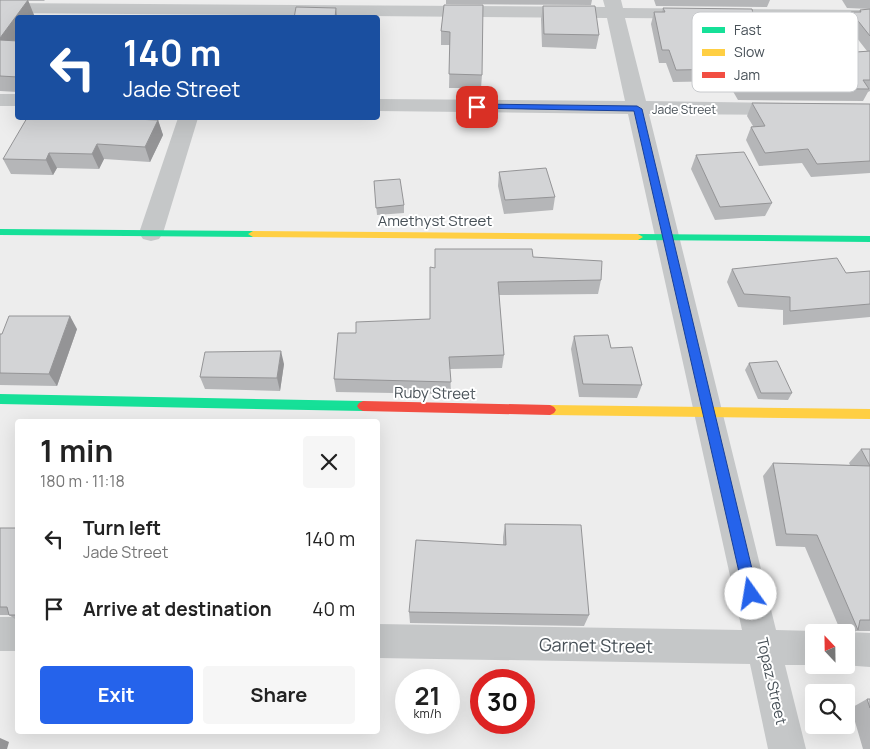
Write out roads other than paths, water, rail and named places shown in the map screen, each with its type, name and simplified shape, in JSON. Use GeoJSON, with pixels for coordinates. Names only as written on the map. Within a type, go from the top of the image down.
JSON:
{"type":"FeatureCollection","features":[{"type":"Feature","properties":{"kind":"street"},"geometry":{"type":"LineString","coordinates":[[0,8],[614,7],[774,12]]}},
{"type":"Feature","properties":{"kind":"street","name":"Topaz Street"},"geometry":{"type":"LineString","coordinates":[[614,7],[788,749]]}},
{"type":"Feature","properties":{"kind":"street"},"geometry":{"type":"LineString","coordinates":[[0,100],[15,100]]}},
{"type":"Feature","properties":{"kind":"street","name":"Jade Street"},"geometry":{"type":"LineString","coordinates":[[380,105],[637,109],[802,109]]}},
{"type":"Feature","properties":{"kind":"street"},"geometry":{"type":"LineString","coordinates":[[151,233],[187,120]]}},
{"type":"Feature","properties":{"kind":"street","name":"Amethyst Street"},"geometry":{"type":"LineString","coordinates":[[0,232],[870,239]]}},
{"type":"Feature","properties":{"kind":"street","name":"Ruby Street"},"geometry":{"type":"LineString","coordinates":[[0,399],[708,413],[870,414]]}},
{"type":"Feature","properties":{"kind":"street"},"geometry":{"type":"LineString","coordinates":[[0,634],[15,634]]}},
{"type":"Feature","properties":{"kind":"street","name":"Garnet Street"},"geometry":{"type":"LineString","coordinates":[[380,641],[805,648]]}},
{"type":"Feature","properties":{"kind":"street"},"geometry":{"type":"LineString","coordinates":[[855,649],[870,650]]}}]}
